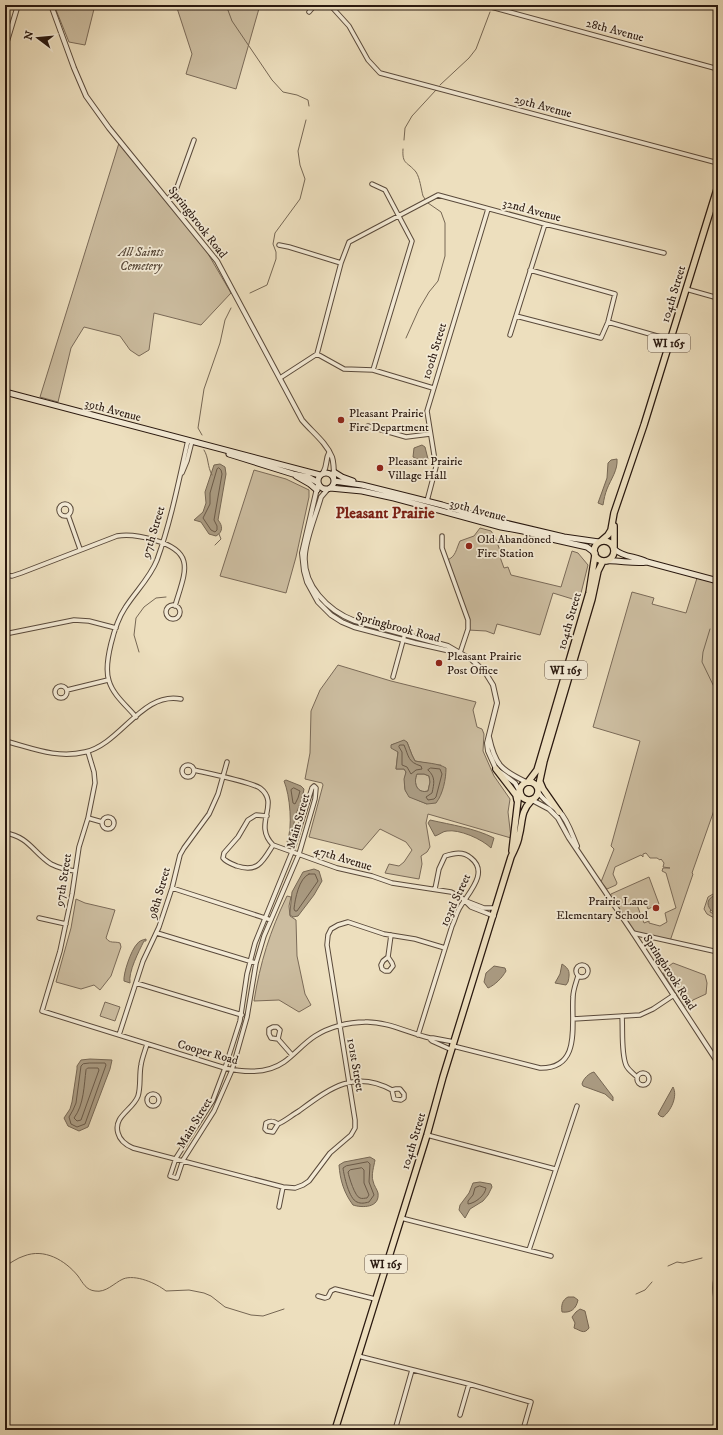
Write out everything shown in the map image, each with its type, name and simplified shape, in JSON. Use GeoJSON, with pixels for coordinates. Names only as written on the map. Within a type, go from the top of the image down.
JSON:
{"type":"FeatureCollection","features":[{"type":"Feature","properties":{"kind":"main road","name":"104th Street"},"geometry":{"type":"LineString","coordinates":[[614,548],[614,527],[620,500],[718,186]]}},
{"type":"Feature","properties":{"kind":"main road","name":"39th Avenue"},"geometry":{"type":"LineString","coordinates":[[5,392],[321,474]]}},
{"type":"Feature","properties":{"kind":"main road","name":"39th Avenue"},"geometry":{"type":"LineString","coordinates":[[215,447],[239,458],[308,477],[318,483]]}},
{"type":"Feature","properties":{"kind":"main road"},"geometry":{"type":"LineString","coordinates":[[334,472],[342,477],[362,484]]}},
{"type":"Feature","properties":{"kind":"main road"},"geometry":{"type":"LineString","coordinates":[[294,474],[317,490]]}},
{"type":"Feature","properties":{"kind":"main road"},"geometry":{"type":"LineString","coordinates":[[321,474],[331,474],[334,480],[334,484],[329,489],[322,489],[318,483],[321,474]]}},
{"type":"Feature","properties":{"kind":"main road","name":"39th Avenue"},"geometry":{"type":"LineString","coordinates":[[334,480],[362,484],[427,501],[587,547],[595,554]]}},
{"type":"Feature","properties":{"kind":"main road","name":"39th Avenue"},"geometry":{"type":"LineString","coordinates":[[329,489],[362,491],[394,498],[501,527],[557,538],[600,542]]}},
{"type":"Feature","properties":{"kind":"main road","name":"104th Street"},"geometry":{"type":"LineString","coordinates":[[600,542],[611,530],[614,513],[620,500]]}},
{"type":"Feature","properties":{"kind":"main road"},"geometry":{"type":"LineString","coordinates":[[600,542],[607,541],[623,555],[640,558],[647,562],[718,581]]}},
{"type":"Feature","properties":{"kind":"main road","name":"WI 165"},"geometry":{"type":"LineString","coordinates":[[595,554],[595,547],[600,542]]}},
{"type":"Feature","properties":{"kind":"main road","name":"WI 165"},"geometry":{"type":"LineString","coordinates":[[604,561],[612,558],[614,548]]}},
{"type":"Feature","properties":{"kind":"main road","name":"104th Street"},"geometry":{"type":"LineString","coordinates":[[527,782],[537,770],[540,760],[589,593],[595,554]]}},
{"type":"Feature","properties":{"kind":"main road"},"geometry":{"type":"LineString","coordinates":[[595,554],[600,560],[604,561],[613,560],[642,563],[647,562]]}},
{"type":"Feature","properties":{"kind":"main road","name":"104th Street"},"geometry":{"type":"LineString","coordinates":[[538,791],[544,761],[592,599],[598,571],[604,561]]}},
{"type":"Feature","properties":{"kind":"main road"},"geometry":{"type":"LineString","coordinates":[[496,769],[516,795],[517,801]]}},
{"type":"Feature","properties":{"kind":"main road"},"geometry":{"type":"LineString","coordinates":[[540,781],[542,789],[559,812]]}},
{"type":"Feature","properties":{"kind":"main road"},"geometry":{"type":"LineString","coordinates":[[527,782],[534,784],[538,791]]}},
{"type":"Feature","properties":{"kind":"main road","name":"WI 165"},"geometry":{"type":"LineString","coordinates":[[519,790],[522,785],[527,782]]}},
{"type":"Feature","properties":{"kind":"main road","name":"104th Street"},"geometry":{"type":"LineString","coordinates":[[511,857],[519,790]]}},
{"type":"Feature","properties":{"kind":"main road"},"geometry":{"type":"LineString","coordinates":[[519,790],[521,798],[524,800],[532,800]]}},
{"type":"Feature","properties":{"kind":"main road","name":"WI 165"},"geometry":{"type":"LineString","coordinates":[[532,800],[536,797],[538,791]]}},
{"type":"Feature","properties":{"kind":"main road","name":"104th Street"},"geometry":{"type":"LineString","coordinates":[[335,1430],[427,1136],[511,857],[519,836],[524,809],[532,800]]}},
{"type":"Feature","properties":{"kind":"street"},"geometry":{"type":"LineString","coordinates":[[5,48],[7,36],[18,5]]}},
{"type":"Feature","properties":{"kind":"street","name":"Springbrook Road"},"geometry":{"type":"LineString","coordinates":[[51,5],[86,96],[109,128],[217,261],[302,420],[321,440],[331,455],[334,480]]}},
{"type":"Feature","properties":{"kind":"street"},"geometry":{"type":"LineString","coordinates":[[309,12],[315,5]]}},
{"type":"Feature","properties":{"kind":"street","name":"29th Avenue"},"geometry":{"type":"LineString","coordinates":[[330,5],[349,26],[368,60],[380,73],[718,163]]}},
{"type":"Feature","properties":{"kind":"street","name":"28th Avenue"},"geometry":{"type":"LineString","coordinates":[[484,5],[718,69]]}},
{"type":"Feature","properties":{"kind":"street"},"geometry":{"type":"LineString","coordinates":[[168,199],[176,190],[194,140]]}},
{"type":"Feature","properties":{"kind":"street"},"geometry":{"type":"LineString","coordinates":[[372,184],[385,190],[412,241],[373,370]]}},
{"type":"Feature","properties":{"kind":"street","name":"32nd Avenue"},"geometry":{"type":"LineString","coordinates":[[317,354],[341,263],[349,242],[438,195],[545,224],[664,253]]}},
{"type":"Feature","properties":{"kind":"street","name":"100th Street"},"geometry":{"type":"LineString","coordinates":[[427,501],[436,467],[427,410],[488,209]]}},
{"type":"Feature","properties":{"kind":"street"},"geometry":{"type":"LineString","coordinates":[[510,335],[545,224]]}},
{"type":"Feature","properties":{"kind":"street"},"geometry":{"type":"LineString","coordinates":[[279,245],[341,263]]}},
{"type":"Feature","properties":{"kind":"street"},"geometry":{"type":"LineString","coordinates":[[516,316],[601,338],[608,322],[615,294],[530,270]]}},
{"type":"Feature","properties":{"kind":"street"},"geometry":{"type":"LineString","coordinates":[[686,289],[718,298]]}},
{"type":"Feature","properties":{"kind":"street"},"geometry":{"type":"LineString","coordinates":[[608,322],[670,340]]}},
{"type":"Feature","properties":{"kind":"street"},"geometry":{"type":"LineString","coordinates":[[280,378],[317,354],[344,369],[373,370],[433,388]]}},
{"type":"Feature","properties":{"kind":"street"},"geometry":{"type":"LineString","coordinates":[[368,426],[406,437],[430,434]]}},
{"type":"Feature","properties":{"kind":"street","name":"97th Street"},"geometry":{"type":"LineString","coordinates":[[108,680],[108,656],[116,628],[125,608],[151,572],[156,562],[190,440]]}},
{"type":"Feature","properties":{"kind":"street"},"geometry":{"type":"LineString","coordinates":[[321,474],[326,468],[329,453]]}},
{"type":"Feature","properties":{"kind":"street","name":"Springbrook Road"},"geometry":{"type":"LineString","coordinates":[[318,483],[302,553],[305,576],[313,594],[325,610],[346,624],[403,640],[460,653]]}},
{"type":"Feature","properties":{"kind":"street","name":"Springbrook Road"},"geometry":{"type":"LineString","coordinates":[[329,489],[322,494],[305,553],[307,569],[315,590],[325,602],[340,615],[355,621],[448,646],[472,660],[485,672],[493,685],[497,703],[487,743],[488,750],[496,769]]}},
{"type":"Feature","properties":{"kind":"street"},"geometry":{"type":"LineString","coordinates":[[68,515],[80,549]]}},
{"type":"Feature","properties":{"kind":"street"},"geometry":{"type":"LineString","coordinates":[[5,575],[12,576],[21,573],[117,536],[124,535],[142,537],[162,542],[176,549],[183,559],[184,575],[174,606]]}},
{"type":"Feature","properties":{"kind":"street"},"geometry":{"type":"LineString","coordinates":[[442,536],[442,548],[469,624],[460,653]]}},
{"type":"Feature","properties":{"kind":"street"},"geometry":{"type":"LineString","coordinates":[[5,634],[74,620],[89,621],[116,628]]}},
{"type":"Feature","properties":{"kind":"street"},"geometry":{"type":"LineString","coordinates":[[393,677],[404,634]]}},
{"type":"Feature","properties":{"kind":"street"},"geometry":{"type":"LineString","coordinates":[[67,690],[108,680],[116,694],[136,717]]}},
{"type":"Feature","properties":{"kind":"street"},"geometry":{"type":"LineString","coordinates":[[5,741],[57,754],[68,755],[88,752],[110,740],[153,703],[167,698],[181,699]]}},
{"type":"Feature","properties":{"kind":"street","name":"Springbrook Road"},"geometry":{"type":"LineString","coordinates":[[489,735],[495,759],[502,769],[527,782]]}},
{"type":"Feature","properties":{"kind":"street","name":"97th Street"},"geometry":{"type":"LineString","coordinates":[[42,1011],[60,951],[79,847],[88,818],[95,777],[88,752]]}},
{"type":"Feature","properties":{"kind":"street","name":"98th Street"},"geometry":{"type":"LineString","coordinates":[[119,1035],[146,954],[157,933],[172,888],[180,855],[209,814],[216,799],[227,762]]}},
{"type":"Feature","properties":{"kind":"street"},"geometry":{"type":"LineString","coordinates":[[496,769],[515,783],[519,790]]}},
{"type":"Feature","properties":{"kind":"street"},"geometry":{"type":"LineString","coordinates":[[194,770],[251,784],[262,789],[268,800],[269,808],[264,830],[273,845],[263,860],[260,864],[253,868],[236,866],[226,861],[223,858],[224,853],[238,837],[248,820],[256,815],[267,816]]}},
{"type":"Feature","properties":{"kind":"street","name":"Main Street"},"geometry":{"type":"LineString","coordinates":[[314,786],[317,791],[299,854],[271,920],[256,963],[247,1017],[232,1070],[214,1111],[183,1160],[177,1178],[170,1176],[176,1158],[212,1100],[226,1068],[241,1015],[250,961],[265,918],[292,852],[312,788],[314,786]]}},
{"type":"Feature","properties":{"kind":"street","name":"Springbrook Road"},"geometry":{"type":"LineString","coordinates":[[538,791],[543,799],[559,812],[568,824],[579,852]]}},
{"type":"Feature","properties":{"kind":"street","name":"Springbrook Road"},"geometry":{"type":"LineString","coordinates":[[532,800],[540,803],[554,814],[718,1063]]}},
{"type":"Feature","properties":{"kind":"street"},"geometry":{"type":"LineString","coordinates":[[88,818],[102,822]]}},
{"type":"Feature","properties":{"kind":"street"},"geometry":{"type":"LineString","coordinates":[[5,833],[23,838],[52,864],[64,869],[75,871]]}},
{"type":"Feature","properties":{"kind":"street","name":"47th Avenue"},"geometry":{"type":"LineString","coordinates":[[273,845],[337,868],[372,876],[389,882],[451,892],[464,900]]}},
{"type":"Feature","properties":{"kind":"street","name":"103rd Street"},"geometry":{"type":"LineString","coordinates":[[418,1035],[445,948],[458,912],[477,880],[477,865],[473,859],[467,855],[458,853],[445,856],[439,869],[435,889]]}},
{"type":"Feature","properties":{"kind":"street"},"geometry":{"type":"LineString","coordinates":[[172,888],[271,920]]}},
{"type":"Feature","properties":{"kind":"street"},"geometry":{"type":"LineString","coordinates":[[464,900],[484,908],[496,908]]}},
{"type":"Feature","properties":{"kind":"street"},"geometry":{"type":"LineString","coordinates":[[464,900],[468,905],[475,909],[494,916]]}},
{"type":"Feature","properties":{"kind":"street"},"geometry":{"type":"LineString","coordinates":[[39,918],[66,924]]}},
{"type":"Feature","properties":{"kind":"street","name":"101st Street"},"geometry":{"type":"LineString","coordinates":[[283,1187],[295,1188],[309,1181],[330,1153],[351,1135],[355,1128],[355,1120],[326,940],[331,929],[338,925],[349,923],[391,935]]}},
{"type":"Feature","properties":{"kind":"street"},"geometry":{"type":"LineString","coordinates":[[157,933],[256,963]]}},
{"type":"Feature","properties":{"kind":"street"},"geometry":{"type":"LineString","coordinates":[[633,933],[718,952]]}},
{"type":"Feature","properties":{"kind":"street"},"geometry":{"type":"LineString","coordinates":[[388,957],[391,935],[415,938],[445,948]]}},
{"type":"Feature","properties":{"kind":"street"},"geometry":{"type":"LineString","coordinates":[[453,1046],[545,1068],[554,1066],[563,1061],[572,1047],[574,990],[578,976]]}},
{"type":"Feature","properties":{"kind":"street"},"geometry":{"type":"LineString","coordinates":[[136,983],[247,1017]]}},
{"type":"Feature","properties":{"kind":"street"},"geometry":{"type":"LineString","coordinates":[[573,1019],[640,1015],[653,1009],[674,995]]}},
{"type":"Feature","properties":{"kind":"street","name":"Cooper Road"},"geometry":{"type":"LineString","coordinates":[[42,1011],[232,1070],[246,1072],[262,1071],[277,1066],[325,1030],[358,1022],[377,1022],[430,1039],[432,1041],[453,1046]]}},
{"type":"Feature","properties":{"kind":"street"},"geometry":{"type":"LineString","coordinates":[[622,1016],[626,1065],[637,1077]]}},
{"type":"Feature","properties":{"kind":"street","name":"Cooper Road"},"geometry":{"type":"LineString","coordinates":[[430,1039],[433,1038],[453,1046]]}},
{"type":"Feature","properties":{"kind":"street"},"geometry":{"type":"LineString","coordinates":[[278,1039],[292,1056]]}},
{"type":"Feature","properties":{"kind":"street"},"geometry":{"type":"LineString","coordinates":[[147,1044],[141,1064],[138,1095],[120,1118],[118,1125],[121,1140],[133,1148],[283,1187],[279,1207]]}},
{"type":"Feature","properties":{"kind":"street"},"geometry":{"type":"LineString","coordinates":[[278,1124],[328,1090],[349,1082],[370,1082],[392,1090]]}},
{"type":"Feature","properties":{"kind":"street"},"geometry":{"type":"LineString","coordinates":[[138,1095],[148,1099]]}},
{"type":"Feature","properties":{"kind":"street"},"geometry":{"type":"LineString","coordinates":[[529,1250],[577,1106]]}},
{"type":"Feature","properties":{"kind":"street"},"geometry":{"type":"LineString","coordinates":[[427,1136],[555,1169]]}},
{"type":"Feature","properties":{"kind":"street"},"geometry":{"type":"LineString","coordinates":[[401,1218],[551,1256]]}},
{"type":"Feature","properties":{"kind":"street"},"geometry":{"type":"LineString","coordinates":[[318,1296],[325,1298],[328,1297],[331,1291],[335,1289],[375,1299]]}},
{"type":"Feature","properties":{"kind":"street"},"geometry":{"type":"LineString","coordinates":[[358,1356],[469,1384],[531,1402],[523,1430]]}},
{"type":"Feature","properties":{"kind":"street"},"geometry":{"type":"LineString","coordinates":[[395,1430],[412,1370]]}},
{"type":"Feature","properties":{"kind":"street"},"geometry":{"type":"LineString","coordinates":[[460,1415],[469,1384]]}},
{"type":"Feature","properties":{"kind":"green space"},"geometry":{"type":"Polygon","coordinates":[[[54,5],[95,5],[85,45],[69,42],[54,5]]]}},
{"type":"Feature","properties":{"kind":"green space"},"geometry":{"type":"Polygon","coordinates":[[[176,5],[260,5],[236,89],[186,74],[192,54],[176,5]]]}},
{"type":"Feature","properties":{"kind":"green space","name":"All Saints Cemetery"},"geometry":{"type":"Polygon","coordinates":[[[119,143],[207,252],[231,293],[201,325],[154,313],[149,350],[139,356],[130,350],[120,336],[84,327],[71,348],[58,402],[40,397],[119,143]]]}},
{"type":"Feature","properties":{"kind":"green space"},"geometry":{"type":"Polygon","coordinates":[[[254,470],[286,479],[309,490],[309,497],[296,557],[286,593],[220,576],[254,470]]]}},
{"type":"Feature","properties":{"kind":"green space"},"geometry":{"type":"Polygon","coordinates":[[[480,528],[491,531],[495,537],[502,556],[500,557],[504,568],[508,567],[511,575],[561,587],[572,551],[578,553],[588,565],[579,601],[553,593],[540,635],[497,624],[494,634],[486,631],[468,630],[469,624],[447,560],[454,555],[460,541],[474,536],[480,528]]]}},
{"type":"Feature","properties":{"kind":"green space"},"geometry":{"type":"Polygon","coordinates":[[[697,578],[717,583],[718,581],[718,799],[670,941],[633,933],[610,896],[611,894],[649,877],[659,904],[648,909],[644,900],[644,902],[637,905],[644,923],[649,921],[649,923],[660,926],[667,922],[665,913],[676,908],[666,873],[662,871],[663,868],[670,868],[663,867],[664,863],[661,859],[650,858],[646,853],[643,854],[643,857],[641,855],[615,867],[613,874],[617,883],[616,885],[607,889],[601,882],[614,849],[611,846],[640,741],[593,727],[632,592],[654,598],[652,604],[686,613],[697,578]]]}},
{"type":"Feature","properties":{"kind":"green space"},"geometry":{"type":"Polygon","coordinates":[[[338,665],[391,681],[476,702],[473,710],[477,727],[482,729],[484,734],[483,751],[494,776],[510,799],[508,812],[511,838],[428,814],[426,823],[430,847],[427,852],[421,856],[422,864],[419,879],[385,873],[389,864],[399,866],[404,862],[412,850],[406,842],[380,829],[362,850],[309,837],[323,785],[322,783],[305,779],[310,753],[311,711],[320,690],[338,665]],[[404,741],[391,745],[398,751],[396,769],[404,769],[406,772],[404,786],[408,794],[427,804],[441,765],[415,761],[407,742],[404,741]]]}},
{"type":"Feature","properties":{"kind":"green space"},"geometry":{"type":"Polygon","coordinates":[[[417,774],[429,776],[430,782],[428,791],[421,791],[417,787],[415,781],[417,774]]]}},
{"type":"Feature","properties":{"kind":"green space"},"geometry":{"type":"Polygon","coordinates":[[[718,891],[718,895],[716,895],[710,912],[718,916],[718,920],[707,914],[704,909],[708,897],[718,891]]]}},
{"type":"Feature","properties":{"kind":"green space"},"geometry":{"type":"Polygon","coordinates":[[[287,896],[291,897],[289,906],[290,916],[296,920],[297,956],[305,994],[311,1005],[299,1012],[279,1000],[254,1001],[266,947],[287,896]]]}},
{"type":"Feature","properties":{"kind":"green space"},"geometry":{"type":"Polygon","coordinates":[[[76,899],[85,903],[115,910],[106,938],[111,942],[120,943],[121,947],[111,976],[100,990],[94,985],[81,989],[56,982],[71,928],[76,899]]]}},
{"type":"Feature","properties":{"kind":"green space"},"geometry":{"type":"Polygon","coordinates":[[[673,963],[705,975],[707,983],[706,994],[693,1000],[687,1007],[683,1005],[663,973],[665,969],[673,963]]]}},
{"type":"Feature","properties":{"kind":"green space"},"geometry":{"type":"Polygon","coordinates":[[[105,1002],[120,1007],[115,1021],[100,1016],[105,1002]]]}},
{"type":"Feature","properties":{"kind":"water"},"geometry":{"type":"Polygon","coordinates":[[[422,445],[425,447],[428,459],[426,462],[413,457],[414,448],[422,445]]]}},
{"type":"Feature","properties":{"kind":"water"},"geometry":{"type":"Polygon","coordinates":[[[617,459],[615,471],[606,491],[603,505],[598,503],[607,478],[608,463],[611,460],[617,459]]]}},
{"type":"Feature","properties":{"kind":"water"},"geometry":{"type":"Polygon","coordinates":[[[220,464],[225,467],[226,474],[218,520],[222,529],[216,536],[209,534],[201,522],[194,520],[203,512],[206,503],[205,492],[214,465],[220,464]]]}},
{"type":"Feature","properties":{"kind":"water"},"geometry":{"type":"Polygon","coordinates":[[[404,740],[407,742],[415,761],[435,764],[446,768],[444,786],[436,803],[427,804],[409,797],[405,790],[404,779],[406,772],[404,769],[396,769],[398,752],[391,748],[391,745],[404,740]],[[417,774],[415,781],[417,787],[424,792],[428,791],[430,782],[429,776],[417,774]]]}},
{"type":"Feature","properties":{"kind":"water"},"geometry":{"type":"Polygon","coordinates":[[[286,780],[301,786],[304,789],[288,843],[290,812],[288,794],[284,781],[286,780]]]}},
{"type":"Feature","properties":{"kind":"water"},"geometry":{"type":"Polygon","coordinates":[[[430,820],[471,829],[494,838],[491,848],[476,838],[464,833],[446,831],[435,836],[428,823],[430,820]]]}},
{"type":"Feature","properties":{"kind":"water"},"geometry":{"type":"Polygon","coordinates":[[[314,869],[319,871],[322,881],[314,895],[298,916],[293,917],[290,915],[292,892],[303,872],[314,869]]]}},
{"type":"Feature","properties":{"kind":"water"},"geometry":{"type":"Polygon","coordinates":[[[718,895],[718,916],[708,906],[709,900],[718,895]]]}},
{"type":"Feature","properties":{"kind":"water"},"geometry":{"type":"Polygon","coordinates":[[[146,939],[139,950],[132,968],[130,983],[124,981],[126,968],[132,951],[139,942],[146,939]]]}},
{"type":"Feature","properties":{"kind":"water"},"geometry":{"type":"Polygon","coordinates":[[[562,964],[569,972],[569,979],[566,985],[555,983],[560,974],[562,964]]]}},
{"type":"Feature","properties":{"kind":"water"},"geometry":{"type":"Polygon","coordinates":[[[494,966],[505,968],[506,971],[498,981],[488,988],[484,982],[486,973],[494,966]]]}},
{"type":"Feature","properties":{"kind":"water"},"geometry":{"type":"Polygon","coordinates":[[[81,1060],[112,1060],[88,1127],[79,1131],[68,1126],[64,1118],[70,1109],[72,1102],[77,1066],[81,1060]]]}},
{"type":"Feature","properties":{"kind":"water"},"geometry":{"type":"Polygon","coordinates":[[[594,1072],[613,1097],[613,1101],[605,1094],[583,1086],[582,1084],[585,1078],[594,1072]]]}},
{"type":"Feature","properties":{"kind":"water"},"geometry":{"type":"Polygon","coordinates":[[[673,1087],[675,1095],[673,1103],[663,1117],[660,1116],[658,1114],[673,1087]]]}},
{"type":"Feature","properties":{"kind":"water"},"geometry":{"type":"Polygon","coordinates":[[[370,1157],[375,1160],[372,1179],[378,1193],[378,1198],[376,1202],[370,1206],[353,1205],[343,1186],[339,1165],[344,1162],[370,1157]]]}},
{"type":"Feature","properties":{"kind":"water"},"geometry":{"type":"Polygon","coordinates":[[[480,1182],[491,1184],[492,1187],[483,1201],[470,1209],[465,1218],[459,1210],[460,1205],[469,1193],[473,1183],[480,1182]]]}},
{"type":"Feature","properties":{"kind":"water"},"geometry":{"type":"Polygon","coordinates":[[[568,1297],[574,1297],[578,1300],[577,1303],[570,1311],[562,1312],[562,1303],[568,1297]]]}},
{"type":"Feature","properties":{"kind":"water"},"geometry":{"type":"Polygon","coordinates":[[[580,1309],[585,1311],[589,1328],[584,1332],[574,1328],[575,1323],[572,1317],[580,1309]]]}},
{"type":"Feature","properties":{"kind":"waterway"},"geometry":{"type":"LineString","coordinates":[[226,5],[232,21],[272,80],[283,92],[297,95],[308,100],[309,106]]}},
{"type":"Feature","properties":{"kind":"waterway"},"geometry":{"type":"LineString","coordinates":[[440,85],[469,58],[476,49],[490,12]]}},
{"type":"Feature","properties":{"kind":"waterway"},"geometry":{"type":"LineString","coordinates":[[404,140],[405,128],[412,116],[436,90]]}},
{"type":"Feature","properties":{"kind":"waterway"},"geometry":{"type":"LineString","coordinates":[[250,293],[267,285],[276,259],[276,252],[273,244],[275,233],[300,199],[305,179],[300,165],[298,151],[306,120]]}},
{"type":"Feature","properties":{"kind":"waterway"},"geometry":{"type":"LineString","coordinates":[[403,149],[403,158],[416,172],[425,199]]}},
{"type":"Feature","properties":{"kind":"waterway"},"geometry":{"type":"LineString","coordinates":[[406,338],[419,309],[429,292],[438,281],[445,256],[445,223],[441,212],[428,203]]}},
{"type":"Feature","properties":{"kind":"waterway"},"geometry":{"type":"LineString","coordinates":[[202,435],[198,428],[204,389],[220,343],[225,320],[231,308]]}},
{"type":"Feature","properties":{"kind":"waterway"},"geometry":{"type":"LineString","coordinates":[[204,450],[212,475]]}},
{"type":"Feature","properties":{"kind":"waterway"},"geometry":{"type":"LineString","coordinates":[[215,545],[221,539],[219,534]]}},
{"type":"Feature","properties":{"kind":"waterway"},"geometry":{"type":"LineString","coordinates":[[139,652],[134,635],[136,618],[144,607],[156,598],[166,597]]}},
{"type":"Feature","properties":{"kind":"waterway"},"geometry":{"type":"LineString","coordinates":[[710,629],[703,652],[702,662],[718,695]]}},
{"type":"Feature","properties":{"kind":"waterway"},"geometry":{"type":"LineString","coordinates":[[5,1266],[24,1256],[32,1254],[46,1255],[54,1257],[67,1265],[73,1270],[85,1286],[92,1290],[103,1291],[123,1279],[139,1278],[151,1282],[166,1291],[189,1290],[204,1293],[211,1296],[225,1307],[251,1315],[263,1316],[284,1309]]}},
{"type":"Feature","properties":{"kind":"waterway"},"geometry":{"type":"LineString","coordinates":[[668,1266],[677,1262],[683,1263],[702,1258]]}},
{"type":"Feature","properties":{"kind":"waterway"},"geometry":{"type":"LineString","coordinates":[[716,1311],[713,1288],[717,1265]]}},
{"type":"Feature","properties":{"kind":"waterway"},"geometry":{"type":"LineString","coordinates":[[636,1294],[645,1290],[652,1282]]}},
{"type":"Feature","properties":{"kind":"place","name":"Pleasant Prairie Fire Department"},"geometry":{"type":"Point","coordinates":[341,420]}},
{"type":"Feature","properties":{"kind":"place","name":"Pleasant Prairie Village Hall"},"geometry":{"type":"Point","coordinates":[380,468]}},
{"type":"Feature","properties":{"kind":"place","name":"Old Abandoned Fire Station"},"geometry":{"type":"Point","coordinates":[469,546]}},
{"type":"Feature","properties":{"kind":"place","name":"Pleasant Prairie Post Office"},"geometry":{"type":"Point","coordinates":[439,663]}},
{"type":"Feature","properties":{"kind":"place","name":"Prairie Lane Elementary School"},"geometry":{"type":"Point","coordinates":[656,908]}},
{"type":"Feature","properties":{"kind":"district","name":"Pleasant Prairie"},"geometry":{"type":"Point","coordinates":[385,512]}}]}
